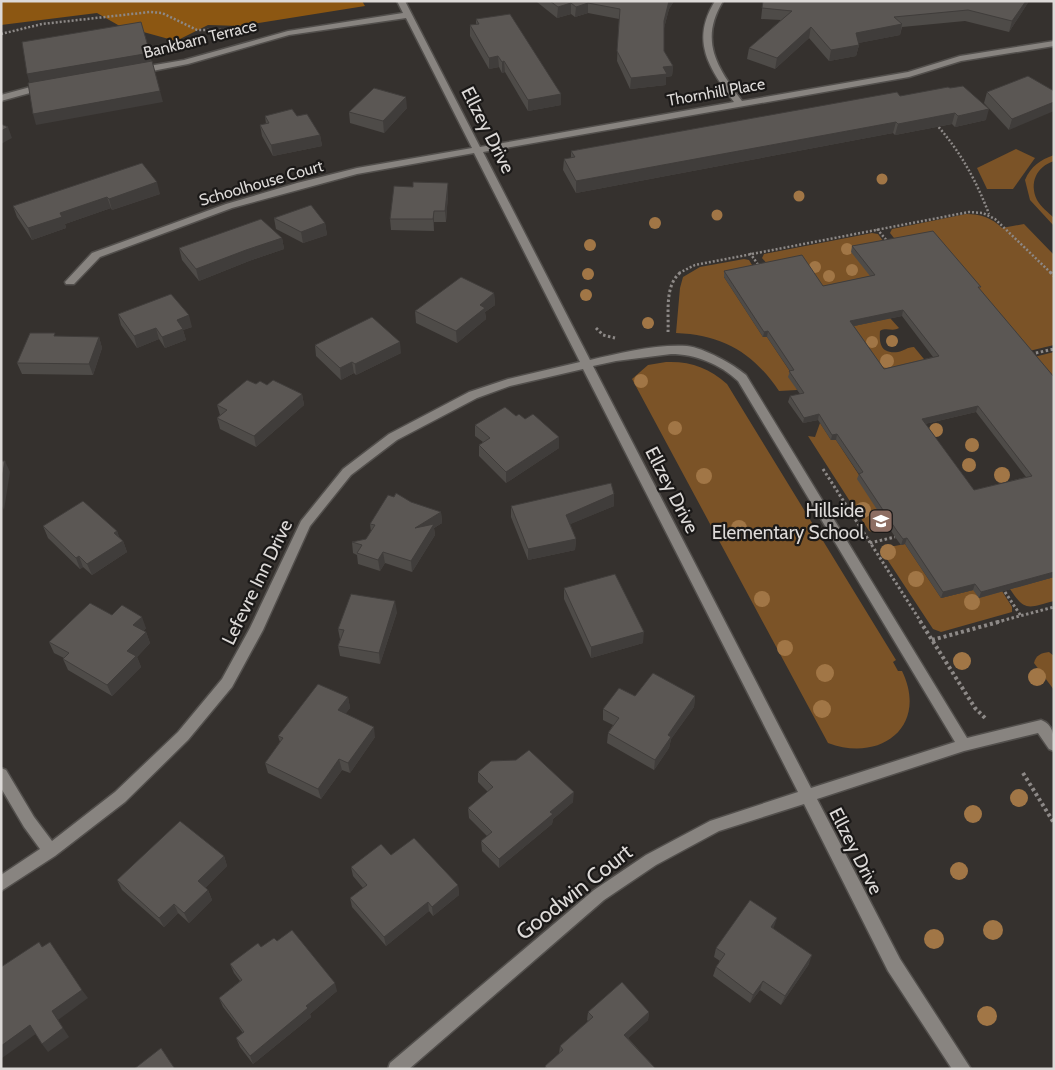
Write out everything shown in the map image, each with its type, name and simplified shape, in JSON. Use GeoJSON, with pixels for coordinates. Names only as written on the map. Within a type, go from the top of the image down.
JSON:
{"type":"FeatureCollection","features":[{"type":"Feature","properties":{"kind":"street","name":"Ellzey Drive"},"geometry":{"type":"LineString","coordinates":[[401,1],[894,965],[963,1069]]}},
{"type":"Feature","properties":{"kind":"street"},"geometry":{"type":"LineString","coordinates":[[719,1],[709,22],[706,38],[709,55],[717,72],[739,103]]}},
{"type":"Feature","properties":{"kind":"street","name":"Bankbarn Terrace"},"geometry":{"type":"LineString","coordinates":[[124,73],[185,62],[288,33],[408,15]]}},
{"type":"Feature","properties":{"kind":"street","name":"Thornhill Place"},"geometry":{"type":"LineString","coordinates":[[476,149],[909,74],[960,59],[1054,43]]}},
{"type":"Feature","properties":{"kind":"street"},"geometry":{"type":"LineString","coordinates":[[1,98],[56,84]]}},
{"type":"Feature","properties":{"kind":"street","name":"Schoolhouse Court"},"geometry":{"type":"LineString","coordinates":[[70,282],[96,255],[229,206],[357,171],[476,149]]}},
{"type":"Feature","properties":{"kind":"street","name":"Lefevre Inn Drive"},"geometry":{"type":"LineString","coordinates":[[1,884],[50,851],[120,797],[183,736],[227,683],[256,630],[305,524],[348,472],[393,437],[456,403],[508,383],[638,354],[688,350],[708,356],[726,365],[742,378],[964,745]]}},
{"type":"Feature","properties":{"kind":"street","name":"Goodwin Court"},"geometry":{"type":"LineString","coordinates":[[396,1069],[599,895],[650,860],[715,826],[964,745],[1041,726],[1054,745]]}},
{"type":"Feature","properties":{"kind":"street"},"geometry":{"type":"LineString","coordinates":[[1,774],[28,822],[50,851]]}},
{"type":"Feature","properties":{"kind":"path"},"geometry":{"type":"LineString","coordinates":[[1,34],[42,24],[150,12],[162,13],[197,30],[234,30]]}},
{"type":"Feature","properties":{"kind":"path"},"geometry":{"type":"LineString","coordinates":[[934,122],[958,148],[977,183],[989,214],[1054,276]]}},
{"type":"Feature","properties":{"kind":"path"},"geometry":{"type":"LineString","coordinates":[[668,336],[670,291],[674,279],[681,271],[695,265],[960,212],[974,211],[989,214]]}},
{"type":"Feature","properties":{"kind":"path"},"geometry":{"type":"LineString","coordinates":[[877,228],[888,242]]}},
{"type":"Feature","properties":{"kind":"path"},"geometry":{"type":"LineString","coordinates":[[750,253],[759,266]]}},
{"type":"Feature","properties":{"kind":"path"},"geometry":{"type":"LineString","coordinates":[[1030,354],[1054,349]]}},
{"type":"Feature","properties":{"kind":"path"},"geometry":{"type":"LineString","coordinates":[[870,543],[895,537]]}},
{"type":"Feature","properties":{"kind":"path"},"geometry":{"type":"LineString","coordinates":[[1005,592],[1021,616]]}},
{"type":"Feature","properties":{"kind":"path"},"geometry":{"type":"LineString","coordinates":[[932,640],[1054,607]]}},
{"type":"Feature","properties":{"kind":"path"},"geometry":{"type":"LineString","coordinates":[[1023,773],[1054,823]]}},
{"type":"Feature","properties":{"kind":"shaded area"},"geometry":{"type":"Polygon","coordinates":[[[1,1],[362,1],[365,6],[240,26],[208,25],[176,41],[118,25],[97,13],[1,25],[1,1]]]}},
{"type":"Feature","properties":{"kind":"shaded area"},"geometry":{"type":"Polygon","coordinates":[[[1016,149],[1035,158],[1013,189],[987,189],[977,168],[1016,149]]]}},
{"type":"Feature","properties":{"kind":"shaded area"},"geometry":{"type":"Polygon","coordinates":[[[1054,155],[1054,161],[1039,171],[1034,182],[1034,188],[1039,203],[1054,218],[1054,226],[1030,200],[1025,180],[1036,164],[1054,155]]]}},
{"type":"Feature","properties":{"kind":"shaded area"},"geometry":{"type":"Polygon","coordinates":[[[966,214],[986,217],[1002,228],[1024,224],[1054,255],[1054,345],[1025,352],[898,243],[890,233],[892,229],[966,214]]]}},
{"type":"Feature","properties":{"kind":"shaded area"},"geometry":{"type":"Polygon","coordinates":[[[872,233],[878,234],[886,245],[874,281],[822,291],[770,267],[762,258],[764,254],[872,233]]]}},
{"type":"Feature","properties":{"kind":"shaded area"},"geometry":{"type":"Polygon","coordinates":[[[744,259],[749,260],[755,270],[724,277],[763,337],[767,337],[793,376],[797,390],[779,391],[759,366],[736,348],[709,338],[676,333],[680,288],[683,277],[700,267],[744,259]]]}},
{"type":"Feature","properties":{"kind":"shaded area"},"geometry":{"type":"Polygon","coordinates":[[[890,318],[899,328],[880,331],[882,347],[892,352],[914,347],[928,364],[882,374],[849,327],[890,318]]]}},
{"type":"Feature","properties":{"kind":"shaded area"},"geometry":{"type":"Polygon","coordinates":[[[1054,352],[1054,386],[1030,358],[1054,352]]]}},
{"type":"Feature","properties":{"kind":"shaded area"},"geometry":{"type":"Polygon","coordinates":[[[666,362],[692,364],[713,374],[727,384],[896,660],[893,662],[898,671],[902,671],[909,691],[909,709],[904,724],[895,736],[881,744],[865,748],[847,748],[828,743],[632,379],[648,365],[666,362]]]}},
{"type":"Feature","properties":{"kind":"shaded area"},"geometry":{"type":"Polygon","coordinates":[[[820,423],[831,440],[836,440],[861,478],[890,530],[876,533],[869,531],[808,436],[815,437],[820,423]]]}},
{"type":"Feature","properties":{"kind":"shaded area"},"geometry":{"type":"Polygon","coordinates":[[[905,544],[941,598],[973,590],[1002,591],[1012,607],[1012,612],[941,632],[933,629],[883,553],[884,548],[905,544]]]}},
{"type":"Feature","properties":{"kind":"shaded area"},"geometry":{"type":"Polygon","coordinates":[[[1054,577],[1054,601],[1033,606],[1024,605],[1010,589],[1054,577]]]}},
{"type":"Feature","properties":{"kind":"shaded area"},"geometry":{"type":"Polygon","coordinates":[[[1049,652],[1054,656],[1054,690],[1034,663],[1039,655],[1049,652]]]}},
{"type":"Feature","properties":{"kind":"building"},"geometry":{"type":"Polygon","coordinates":[[[550,1],[669,1],[664,21],[664,51],[673,66],[663,67],[667,74],[631,78],[617,51],[620,9],[588,3],[576,7],[571,3],[558,7],[550,1]]]}},
{"type":"Feature","properties":{"kind":"building"},"geometry":{"type":"Polygon","coordinates":[[[763,1],[1026,1],[1012,21],[968,10],[894,17],[902,24],[856,33],[859,45],[831,50],[811,27],[777,58],[749,48],[792,11],[762,8],[763,1]]]}},
{"type":"Feature","properties":{"kind":"building"},"geometry":{"type":"Polygon","coordinates":[[[510,14],[561,94],[528,100],[504,61],[502,62],[498,56],[489,58],[470,25],[479,24],[476,19],[510,14]]]}},
{"type":"Feature","properties":{"kind":"building"},"geometry":{"type":"Polygon","coordinates":[[[141,22],[150,53],[27,74],[22,42],[141,22]]]}},
{"type":"Feature","properties":{"kind":"building"},"geometry":{"type":"Polygon","coordinates":[[[152,61],[160,91],[33,114],[28,83],[152,61]]]}},
{"type":"Feature","properties":{"kind":"building"},"geometry":{"type":"Polygon","coordinates":[[[1028,76],[1054,91],[1054,102],[1012,119],[987,92],[1028,76]]]}},
{"type":"Feature","properties":{"kind":"building"},"geometry":{"type":"Polygon","coordinates":[[[963,86],[989,109],[958,116],[955,113],[898,124],[896,122],[576,181],[564,159],[575,157],[571,151],[897,92],[900,96],[963,86]]]}},
{"type":"Feature","properties":{"kind":"building"},"geometry":{"type":"Polygon","coordinates":[[[374,88],[406,97],[383,121],[349,112],[374,88]]]}},
{"type":"Feature","properties":{"kind":"building"},"geometry":{"type":"Polygon","coordinates":[[[292,109],[297,116],[307,114],[320,135],[271,145],[260,125],[269,123],[265,116],[292,109]]]}},
{"type":"Feature","properties":{"kind":"building"},"geometry":{"type":"Polygon","coordinates":[[[1,124],[8,127],[1,131],[1,124]]]}},
{"type":"Feature","properties":{"kind":"building"},"geometry":{"type":"Polygon","coordinates":[[[142,163],[157,182],[109,199],[107,197],[60,213],[62,217],[28,228],[13,206],[142,163]]]}},
{"type":"Feature","properties":{"kind":"building"},"geometry":{"type":"Polygon","coordinates":[[[413,182],[448,183],[445,211],[434,211],[433,219],[390,219],[394,186],[413,187],[413,182]]]}},
{"type":"Feature","properties":{"kind":"building"},"geometry":{"type":"Polygon","coordinates":[[[311,205],[325,223],[301,232],[274,218],[311,205]]]}},
{"type":"Feature","properties":{"kind":"building"},"geometry":{"type":"Polygon","coordinates":[[[261,219],[282,238],[196,269],[179,248],[261,219]]]}},
{"type":"Feature","properties":{"kind":"building","name":"Hillside Elementary School"},"geometry":{"type":"Polygon","coordinates":[[[933,231],[1054,377],[1054,572],[981,592],[975,584],[943,592],[907,538],[903,539],[897,531],[859,474],[863,472],[837,434],[832,435],[819,414],[804,418],[790,396],[804,393],[789,371],[794,370],[768,331],[764,332],[724,271],[802,255],[823,286],[875,275],[852,246],[933,231]],[[903,310],[850,321],[884,369],[939,356],[903,310]],[[978,406],[922,419],[974,490],[1032,476],[978,406]]]}},
{"type":"Feature","properties":{"kind":"building"},"geometry":{"type":"Polygon","coordinates":[[[461,277],[494,293],[480,305],[485,308],[456,331],[415,311],[461,277]]]}},
{"type":"Feature","properties":{"kind":"building"},"geometry":{"type":"Polygon","coordinates":[[[171,294],[189,315],[177,320],[183,329],[162,337],[156,328],[134,336],[118,314],[171,294]]]}},
{"type":"Feature","properties":{"kind":"building"},"geometry":{"type":"Polygon","coordinates":[[[372,317],[400,342],[355,364],[352,362],[340,368],[315,345],[372,317]]]}},
{"type":"Feature","properties":{"kind":"building"},"geometry":{"type":"Polygon","coordinates":[[[30,333],[55,333],[54,336],[99,337],[89,364],[17,363],[30,333]]]}},
{"type":"Feature","properties":{"kind":"building"},"geometry":{"type":"Polygon","coordinates":[[[247,380],[256,384],[260,381],[267,385],[273,380],[302,394],[254,436],[217,418],[227,410],[217,405],[247,380]]]}},
{"type":"Feature","properties":{"kind":"building"},"geometry":{"type":"Polygon","coordinates":[[[505,407],[516,416],[519,414],[525,419],[533,414],[559,437],[506,472],[479,445],[490,438],[475,425],[505,407]]]}},
{"type":"Feature","properties":{"kind":"building"},"geometry":{"type":"Polygon","coordinates":[[[1,461],[5,461],[1,483],[1,461]]]}},
{"type":"Feature","properties":{"kind":"building"},"geometry":{"type":"Polygon","coordinates":[[[611,483],[614,494],[566,515],[576,539],[528,549],[511,506],[611,483]]]}},
{"type":"Feature","properties":{"kind":"building"},"geometry":{"type":"Polygon","coordinates":[[[396,493],[411,502],[441,512],[415,528],[434,524],[411,561],[383,552],[378,560],[357,553],[362,545],[352,542],[366,539],[375,525],[370,524],[388,495],[394,497],[396,493]]]}},
{"type":"Feature","properties":{"kind":"building"},"geometry":{"type":"Polygon","coordinates":[[[83,501],[117,531],[114,533],[123,541],[87,564],[79,556],[76,558],[43,526],[83,501]]]}},
{"type":"Feature","properties":{"kind":"building"},"geometry":{"type":"Polygon","coordinates":[[[615,574],[644,632],[591,647],[564,588],[615,574]]]}},
{"type":"Feature","properties":{"kind":"building"},"geometry":{"type":"Polygon","coordinates":[[[351,594],[395,601],[379,653],[338,646],[344,630],[338,629],[351,594]]]}},
{"type":"Feature","properties":{"kind":"building"},"geometry":{"type":"Polygon","coordinates":[[[90,603],[112,615],[122,605],[142,617],[133,625],[146,632],[127,651],[136,656],[107,685],[63,659],[69,653],[49,642],[90,603]]]}},
{"type":"Feature","properties":{"kind":"building"},"geometry":{"type":"Polygon","coordinates":[[[653,673],[695,696],[668,735],[671,737],[655,760],[608,733],[619,718],[603,709],[619,688],[635,696],[653,673]]]}},
{"type":"Feature","properties":{"kind":"building"},"geometry":{"type":"Polygon","coordinates":[[[318,684],[348,697],[338,710],[374,727],[348,763],[339,759],[318,789],[265,763],[283,738],[278,736],[318,684]]]}},
{"type":"Feature","properties":{"kind":"building"},"geometry":{"type":"Polygon","coordinates":[[[529,750],[574,792],[550,812],[553,814],[499,859],[481,841],[492,832],[468,808],[493,787],[478,772],[491,761],[516,760],[529,750]]]}},
{"type":"Feature","properties":{"kind":"building"},"geometry":{"type":"Polygon","coordinates":[[[180,821],[224,856],[198,881],[208,890],[184,913],[174,904],[159,918],[117,880],[180,821]]]}},
{"type":"Feature","properties":{"kind":"building"},"geometry":{"type":"Polygon","coordinates":[[[414,838],[458,885],[432,907],[428,902],[384,937],[350,898],[367,885],[351,867],[381,844],[391,855],[414,838]]]}},
{"type":"Feature","properties":{"kind":"building"},"geometry":{"type":"Polygon","coordinates":[[[750,900],[777,918],[771,927],[812,955],[785,996],[763,981],[753,995],[716,967],[725,954],[716,948],[750,900]]]}},
{"type":"Feature","properties":{"kind":"building"},"geometry":{"type":"Polygon","coordinates":[[[292,930],[335,983],[250,1056],[236,1038],[244,1032],[219,998],[242,980],[230,964],[258,943],[261,947],[274,938],[277,941],[292,930]]]}},
{"type":"Feature","properties":{"kind":"building"},"geometry":{"type":"Polygon","coordinates":[[[39,942],[42,947],[50,942],[82,990],[52,1011],[63,1028],[42,1044],[30,1025],[1,1046],[1,967],[39,942]]]}},
{"type":"Feature","properties":{"kind":"building"},"geometry":{"type":"Polygon","coordinates":[[[622,982],[649,1012],[624,1035],[656,1069],[547,1069],[545,1066],[563,1050],[560,1046],[593,1017],[588,1012],[622,982]]]}},
{"type":"Feature","properties":{"kind":"building"},"geometry":{"type":"Polygon","coordinates":[[[161,1048],[175,1069],[134,1069],[161,1048]]]}},
{"type":"Feature","properties":{"kind":"place","name":"Hillside Elementary School"},"geometry":{"type":"Point","coordinates":[881,521]}}]}
